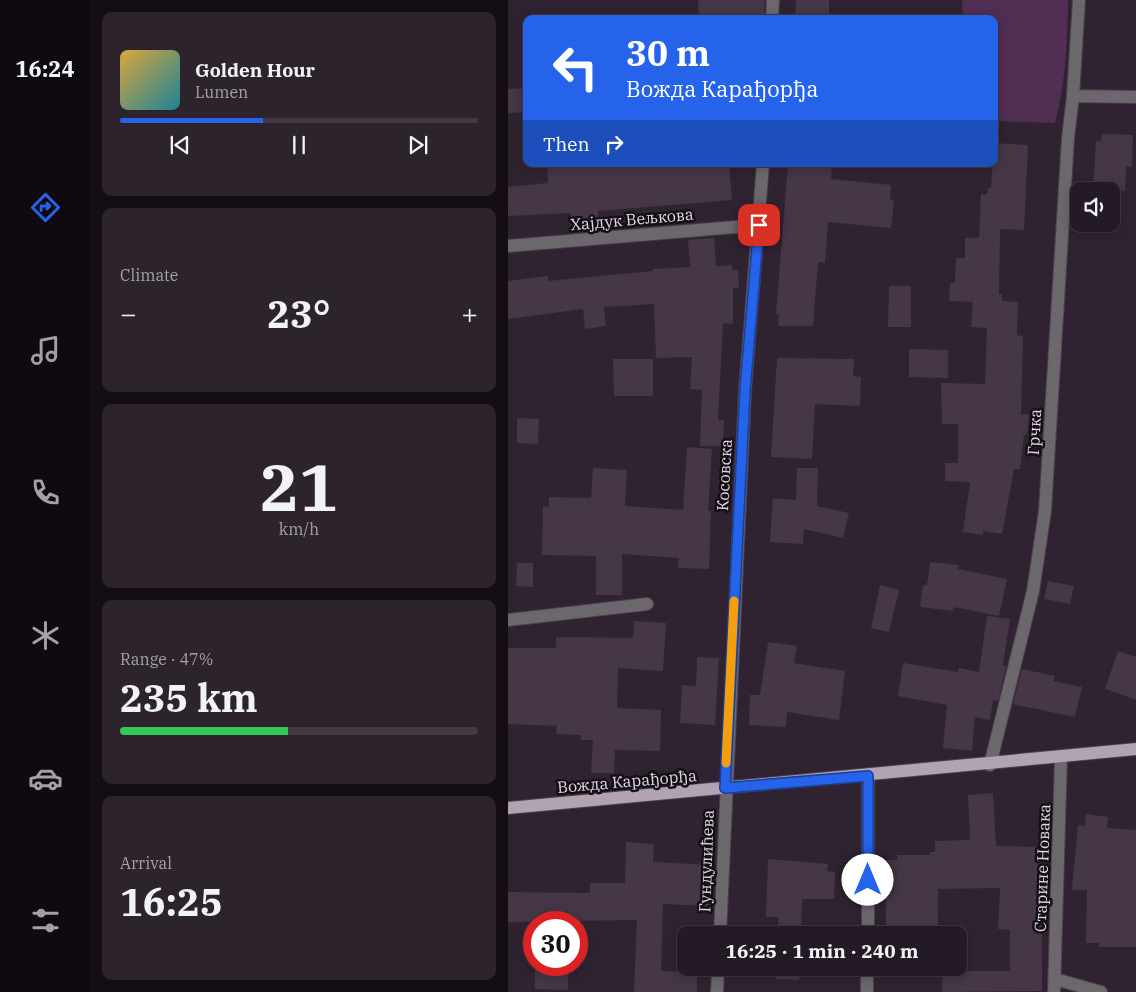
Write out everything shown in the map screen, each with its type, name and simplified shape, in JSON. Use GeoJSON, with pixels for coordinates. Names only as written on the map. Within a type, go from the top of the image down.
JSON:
{"type":"FeatureCollection","features":[{"type":"Feature","properties":{"kind":"main road","name":"Вожда Карађорђа"},"geometry":{"type":"LineString","coordinates":[[508,808],[990,765],[1136,749]]}},
{"type":"Feature","properties":{"kind":"street"},"geometry":{"type":"LineString","coordinates":[[772,15],[773,0]]}},
{"type":"Feature","properties":{"kind":"street","name":"Грчка"},"geometry":{"type":"LineString","coordinates":[[990,765],[1033,591],[1046,511],[1068,138],[1079,0]]}},
{"type":"Feature","properties":{"kind":"street"},"geometry":{"type":"LineString","coordinates":[[1072,96],[1136,97]]}},
{"type":"Feature","properties":{"kind":"street","name":"Косовска"},"geometry":{"type":"LineString","coordinates":[[725,788],[745,391],[763,167]]}},
{"type":"Feature","properties":{"kind":"street","name":"Хајдук Вељкова"},"geometry":{"type":"LineString","coordinates":[[508,246],[759,225]]}},
{"type":"Feature","properties":{"kind":"street"},"geometry":{"type":"LineString","coordinates":[[508,620],[647,604]]}},
{"type":"Feature","properties":{"kind":"street","name":"Старине Новака"},"geometry":{"type":"LineString","coordinates":[[1061,757],[1054,986],[1101,992]]}},
{"type":"Feature","properties":{"kind":"street"},"geometry":{"type":"LineString","coordinates":[[868,776],[868,926]]}},
{"type":"Feature","properties":{"kind":"street","name":"Гундулићева"},"geometry":{"type":"LineString","coordinates":[[720,926],[725,788]]}},
{"type":"Feature","properties":{"kind":"street"},"geometry":{"type":"LineString","coordinates":[[718,976],[718,992]]}},
{"type":"Feature","properties":{"kind":"street"},"geometry":{"type":"LineString","coordinates":[[867,992],[868,976]]}},
{"type":"Feature","properties":{"kind":"shaded area"},"geometry":{"type":"Polygon","coordinates":[[[962,0],[1068,0],[1064,77],[1055,123],[998,121],[998,15],[963,15],[962,0]]]}},
{"type":"Feature","properties":{"kind":"building"},"geometry":{"type":"Polygon","coordinates":[[[698,0],[765,0],[764,15],[699,15],[698,0]]]}},
{"type":"Feature","properties":{"kind":"building"},"geometry":{"type":"Polygon","coordinates":[[[796,0],[829,0],[829,15],[795,15],[796,0]]]}},
{"type":"Feature","properties":{"kind":"building"},"geometry":{"type":"Polygon","coordinates":[[[523,88],[523,112],[508,113],[508,89],[523,88]]]}},
{"type":"Feature","properties":{"kind":"building"},"geometry":{"type":"Polygon","coordinates":[[[1102,134],[1133,135],[1132,167],[1126,166],[1125,191],[1120,191],[1120,182],[1094,182],[1096,141],[1101,142],[1102,134]]]}},
{"type":"Feature","properties":{"kind":"building"},"geometry":{"type":"Polygon","coordinates":[[[998,143],[1028,145],[1024,230],[1000,229],[999,294],[1002,294],[1002,301],[1018,302],[1017,335],[1023,336],[1021,414],[1029,415],[1027,435],[1024,435],[1020,469],[1014,469],[1002,534],[983,531],[983,535],[963,532],[970,482],[945,481],[945,463],[958,463],[958,424],[942,424],[941,383],[985,384],[987,328],[971,327],[973,302],[949,301],[950,283],[955,283],[956,258],[965,258],[965,238],[979,238],[981,194],[987,194],[988,188],[991,188],[992,167],[998,167],[998,143]]]}},
{"type":"Feature","properties":{"kind":"building"},"geometry":{"type":"Polygon","coordinates":[[[547,167],[729,167],[732,200],[598,211],[598,218],[571,219],[571,213],[508,216],[508,187],[548,183],[547,167]]]}},
{"type":"Feature","properties":{"kind":"building"},"geometry":{"type":"Polygon","coordinates":[[[788,167],[832,167],[831,179],[891,185],[890,199],[894,200],[891,228],[828,222],[825,263],[818,262],[813,326],[778,326],[779,314],[776,314],[788,167]]]}},
{"type":"Feature","properties":{"kind":"building"},"geometry":{"type":"Polygon","coordinates":[[[714,238],[716,266],[732,265],[732,270],[738,270],[739,288],[733,288],[733,324],[723,323],[718,420],[724,420],[723,446],[700,446],[702,390],[690,389],[692,357],[656,358],[654,304],[604,307],[606,326],[585,329],[583,309],[508,319],[508,281],[548,276],[548,281],[653,271],[653,269],[690,267],[688,240],[714,238]]]}},
{"type":"Feature","properties":{"kind":"building"},"geometry":{"type":"Polygon","coordinates":[[[889,286],[911,286],[911,327],[888,327],[889,286]]]}},
{"type":"Feature","properties":{"kind":"building"},"geometry":{"type":"Polygon","coordinates":[[[909,349],[948,350],[948,378],[909,377],[909,349]]]}},
{"type":"Feature","properties":{"kind":"building"},"geometry":{"type":"Polygon","coordinates":[[[777,358],[854,359],[853,376],[861,377],[860,406],[815,404],[812,459],[771,457],[777,358]]]}},
{"type":"Feature","properties":{"kind":"building"},"geometry":{"type":"Polygon","coordinates":[[[613,359],[653,359],[653,396],[614,396],[613,359]]]}},
{"type":"Feature","properties":{"kind":"building"},"geometry":{"type":"Polygon","coordinates":[[[517,418],[539,419],[538,444],[517,443],[517,418]]]}},
{"type":"Feature","properties":{"kind":"building"},"geometry":{"type":"Polygon","coordinates":[[[687,447],[712,449],[708,511],[711,511],[709,569],[678,568],[679,558],[622,554],[622,595],[596,595],[596,556],[542,555],[543,506],[549,507],[549,497],[591,498],[593,468],[627,470],[625,506],[683,510],[687,447]]]}},
{"type":"Feature","properties":{"kind":"building"},"geometry":{"type":"Polygon","coordinates":[[[797,468],[818,468],[817,506],[849,513],[843,538],[804,529],[803,544],[770,542],[773,498],[796,500],[797,468]]]}},
{"type":"Feature","properties":{"kind":"building"},"geometry":{"type":"Polygon","coordinates":[[[930,562],[959,565],[958,569],[1007,579],[999,616],[954,607],[953,611],[920,607],[923,585],[927,585],[930,562]]]}},
{"type":"Feature","properties":{"kind":"building"},"geometry":{"type":"Polygon","coordinates":[[[517,563],[533,563],[533,587],[516,586],[517,563]]]}},
{"type":"Feature","properties":{"kind":"building"},"geometry":{"type":"Polygon","coordinates":[[[1048,581],[1074,586],[1070,604],[1044,599],[1048,581]]]}},
{"type":"Feature","properties":{"kind":"building"},"geometry":{"type":"Polygon","coordinates":[[[880,585],[899,590],[889,632],[871,628],[880,585]]]}},
{"type":"Feature","properties":{"kind":"building"},"geometry":{"type":"Polygon","coordinates":[[[987,616],[1010,619],[1003,665],[1006,666],[998,701],[993,700],[990,720],[975,717],[972,751],[943,748],[947,705],[898,696],[903,663],[958,672],[959,668],[979,672],[987,616]]]}},
{"type":"Feature","properties":{"kind":"building"},"geometry":{"type":"Polygon","coordinates":[[[634,621],[666,623],[663,671],[618,668],[617,708],[661,710],[660,751],[615,750],[614,773],[591,773],[593,740],[581,740],[581,735],[556,734],[557,726],[508,724],[508,648],[556,648],[556,637],[633,638],[634,621]]]}},
{"type":"Feature","properties":{"kind":"building"},"geometry":{"type":"Polygon","coordinates":[[[768,642],[797,646],[794,663],[845,671],[839,720],[787,712],[786,727],[749,725],[750,695],[760,695],[768,642]]]}},
{"type":"Feature","properties":{"kind":"building"},"geometry":{"type":"Polygon","coordinates":[[[1118,651],[1137,657],[1137,700],[1105,689],[1118,651]]]}},
{"type":"Feature","properties":{"kind":"building"},"geometry":{"type":"Polygon","coordinates":[[[697,657],[719,658],[715,725],[680,723],[682,685],[696,686],[697,657]]]}},
{"type":"Feature","properties":{"kind":"building"},"geometry":{"type":"Polygon","coordinates":[[[1022,669],[1055,676],[1053,681],[1082,687],[1075,717],[1013,704],[1022,669]]]}},
{"type":"Feature","properties":{"kind":"building"},"geometry":{"type":"Polygon","coordinates":[[[993,793],[996,846],[1038,847],[1037,900],[1042,900],[1042,991],[942,992],[943,976],[967,976],[967,971],[1010,971],[1010,930],[998,929],[1000,888],[938,889],[938,926],[886,926],[886,894],[876,894],[876,868],[886,868],[886,860],[897,860],[897,855],[930,855],[930,852],[935,852],[935,841],[970,840],[968,795],[993,793]]]}},
{"type":"Feature","properties":{"kind":"building"},"geometry":{"type":"Polygon","coordinates":[[[1086,814],[1108,817],[1107,828],[1137,830],[1137,947],[1099,947],[1099,943],[1086,943],[1087,890],[1072,890],[1078,825],[1085,826],[1086,814]]]}},
{"type":"Feature","properties":{"kind":"building"},"geometry":{"type":"Polygon","coordinates":[[[626,842],[654,844],[653,862],[711,865],[710,906],[663,904],[661,971],[677,971],[677,976],[697,976],[697,992],[634,992],[637,920],[588,921],[588,911],[523,911],[523,922],[508,922],[508,892],[590,893],[590,883],[625,883],[626,842]]]}},
{"type":"Feature","properties":{"kind":"building"},"geometry":{"type":"Polygon","coordinates":[[[768,859],[828,864],[827,871],[835,872],[834,899],[802,899],[801,926],[778,926],[778,917],[766,917],[768,859]]]}},
{"type":"Feature","properties":{"kind":"building"},"geometry":{"type":"Polygon","coordinates":[[[535,976],[568,976],[568,990],[535,989],[535,976]]]}},
{"type":"Feature","properties":{"kind":"building"},"geometry":{"type":"Polygon","coordinates":[[[776,976],[799,976],[799,980],[776,979],[776,976]]]}},
{"type":"Feature","properties":{"kind":"slow traffic"},"geometry":{"type":"LineString","coordinates":[[726,763],[734,601]]}},
{"type":"Feature","properties":{"kind":"route"},"geometry":{"type":"LineString","coordinates":[[759,225],[745,391],[725,788],[868,776],[868,880]]}}]}
